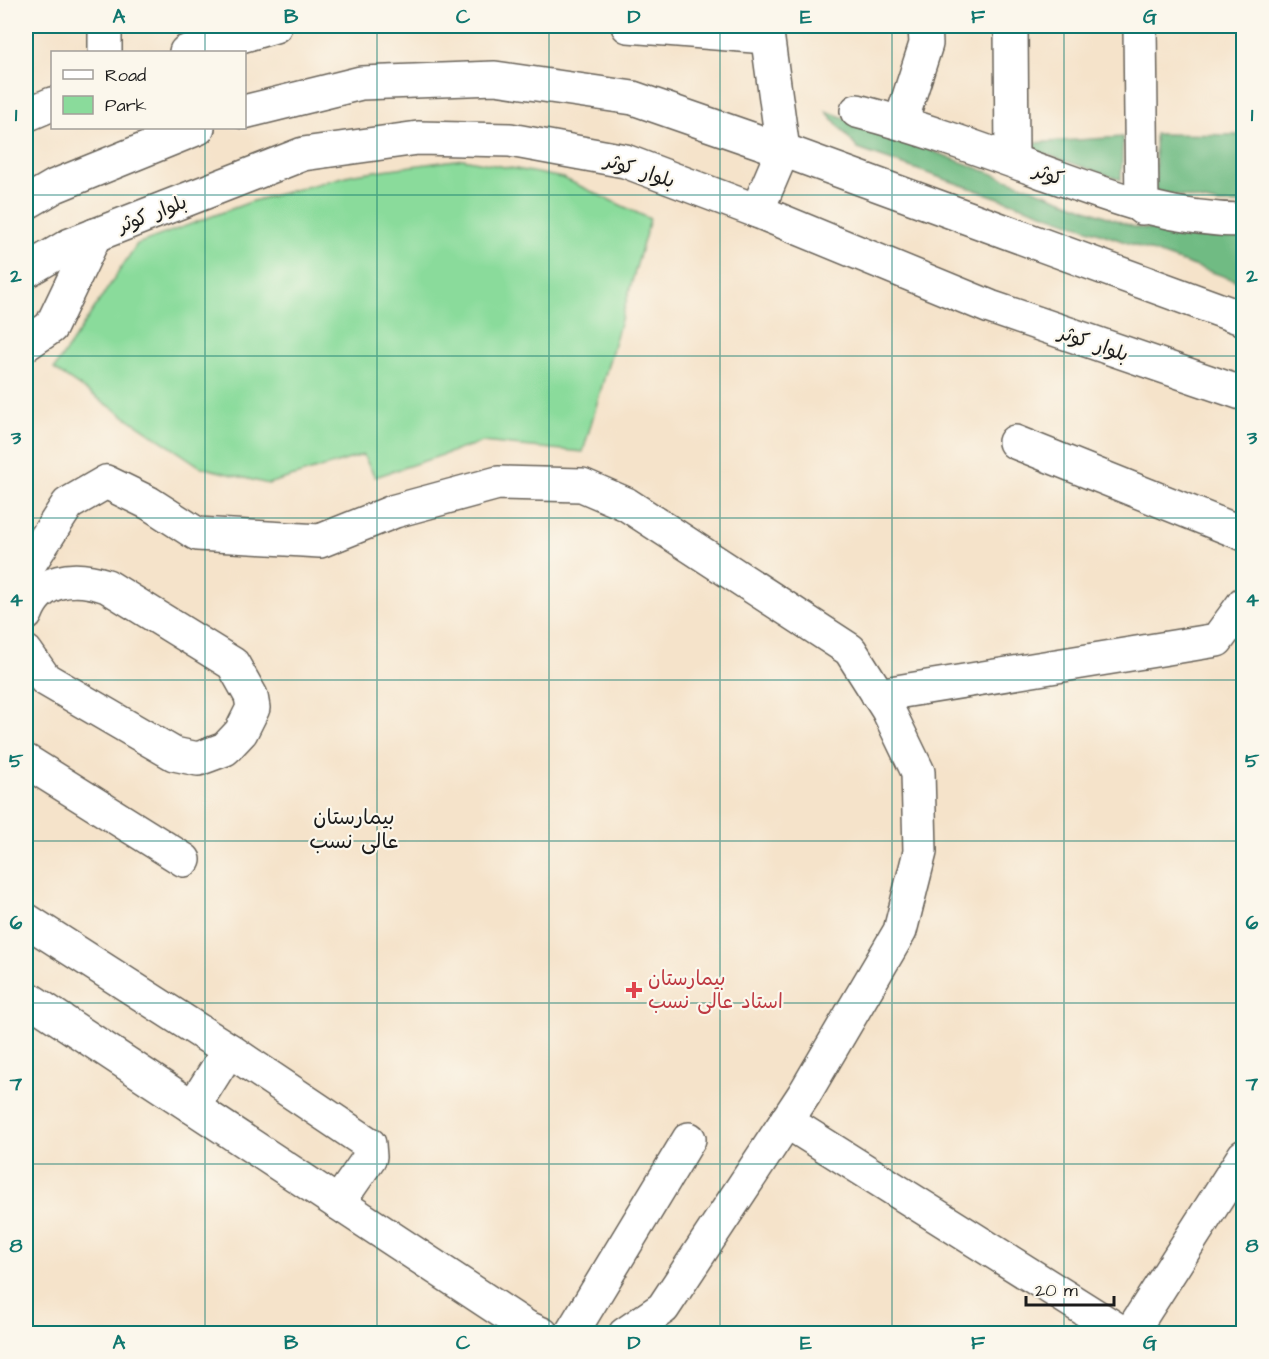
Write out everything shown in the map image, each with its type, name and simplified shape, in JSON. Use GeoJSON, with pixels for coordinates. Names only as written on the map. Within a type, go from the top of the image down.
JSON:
{"type":"FeatureCollection","features":[{"type":"Feature","properties":{"kind":"street"},"geometry":{"type":"LineString","coordinates":[[105,26],[105,51]]}},
{"type":"Feature","properties":{"kind":"street"},"geometry":{"type":"LineString","coordinates":[[199,41],[275,26]]}},
{"type":"Feature","properties":{"kind":"street"},"geometry":{"type":"LineString","coordinates":[[628,26],[766,31],[783,150],[757,211]]}},
{"type":"Feature","properties":{"kind":"street"},"geometry":{"type":"LineString","coordinates":[[901,122],[926,44],[925,26]]}},
{"type":"Feature","properties":{"kind":"street"},"geometry":{"type":"LineString","coordinates":[[1011,26],[1012,160]]}},
{"type":"Feature","properties":{"kind":"street"},"geometry":{"type":"LineString","coordinates":[[1140,26],[1142,208]]}},
{"type":"Feature","properties":{"kind":"street"},"geometry":{"type":"LineString","coordinates":[[246,112],[361,83],[495,78],[633,98],[783,150],[1244,320]]}},
{"type":"Feature","properties":{"kind":"street"},"geometry":{"type":"LineString","coordinates":[[26,115],[51,104]]}},
{"type":"Feature","properties":{"kind":"street","name":"کوثر"},"geometry":{"type":"LineString","coordinates":[[857,111],[901,122],[1142,208],[1209,220],[1244,220]]}},
{"type":"Feature","properties":{"kind":"street"},"geometry":{"type":"LineString","coordinates":[[26,203],[55,186],[196,129]]}},
{"type":"Feature","properties":{"kind":"street","name":"بلوار کوثر"},"geometry":{"type":"LineString","coordinates":[[26,271],[70,245],[303,154],[418,138],[510,140],[625,161],[757,211],[990,307],[1244,394]]}},
{"type":"Feature","properties":{"kind":"street"},"geometry":{"type":"LineString","coordinates":[[26,344],[51,327],[94,235]]}},
{"type":"Feature","properties":{"kind":"street"},"geometry":{"type":"LineString","coordinates":[[1015,442],[1244,534]]}},
{"type":"Feature","properties":{"kind":"street"},"geometry":{"type":"LineString","coordinates":[[26,569],[68,504],[106,482],[148,502],[197,534],[320,541],[395,511],[498,483],[582,485],[626,504],[850,650],[878,695],[918,772],[920,852],[900,931],[786,1121],[663,1308],[626,1334]]}},
{"type":"Feature","properties":{"kind":"street"},"geometry":{"type":"LineString","coordinates":[[26,614],[30,600],[57,581]]}},
{"type":"Feature","properties":{"kind":"street"},"geometry":{"type":"LineString","coordinates":[[26,592],[57,581],[92,581],[107,586],[233,664],[249,690],[253,708],[241,732],[225,750],[198,759],[174,754],[45,679],[26,652]]}},
{"type":"Feature","properties":{"kind":"street"},"geometry":{"type":"LineString","coordinates":[[878,695],[1217,640],[1244,603]]}},
{"type":"Feature","properties":{"kind":"street"},"geometry":{"type":"LineString","coordinates":[[26,761],[184,860]]}},
{"type":"Feature","properties":{"kind":"street"},"geometry":{"type":"LineString","coordinates":[[26,920],[229,1050],[369,1144],[370,1157],[338,1203]]}},
{"type":"Feature","properties":{"kind":"street"},"geometry":{"type":"LineString","coordinates":[[26,997],[526,1327],[542,1334]]}},
{"type":"Feature","properties":{"kind":"street"},"geometry":{"type":"LineString","coordinates":[[193,1107],[229,1050]]}},
{"type":"Feature","properties":{"kind":"street"},"geometry":{"type":"LineString","coordinates":[[786,1121],[1124,1334]]}},
{"type":"Feature","properties":{"kind":"street"},"geometry":{"type":"LineString","coordinates":[[571,1334],[689,1139]]}},
{"type":"Feature","properties":{"kind":"street"},"geometry":{"type":"LineString","coordinates":[[1130,1334],[1244,1156]]}},
{"type":"Feature","properties":{"kind":"green space"},"geometry":{"type":"Polygon","coordinates":[[[826,111],[1134,227],[1204,237],[1243,238],[1243,283],[858,149],[826,111]]]}},
{"type":"Feature","properties":{"kind":"green space"},"geometry":{"type":"Polygon","coordinates":[[[1155,134],[1243,135],[1243,204],[1219,204],[1156,191],[1155,134]]]}},
{"type":"Feature","properties":{"kind":"green space"},"geometry":{"type":"Polygon","coordinates":[[[1123,137],[1121,180],[1016,144],[1123,137]]]}},
{"type":"Feature","properties":{"kind":"green space"},"geometry":{"type":"Polygon","coordinates":[[[463,159],[563,178],[650,219],[583,452],[482,442],[375,477],[363,455],[268,484],[201,467],[54,369],[137,244],[253,201],[354,174],[463,159]]]}},
{"type":"Feature","properties":{"kind":"place","name":"بیمارستان استاد عالی نسب"},"geometry":{"type":"Point","coordinates":[634,990]}},
{"type":"Feature","properties":{"kind":"district","name":"بیمارستان عالی نسب"},"geometry":{"type":"Point","coordinates":[354,829]}}]}
